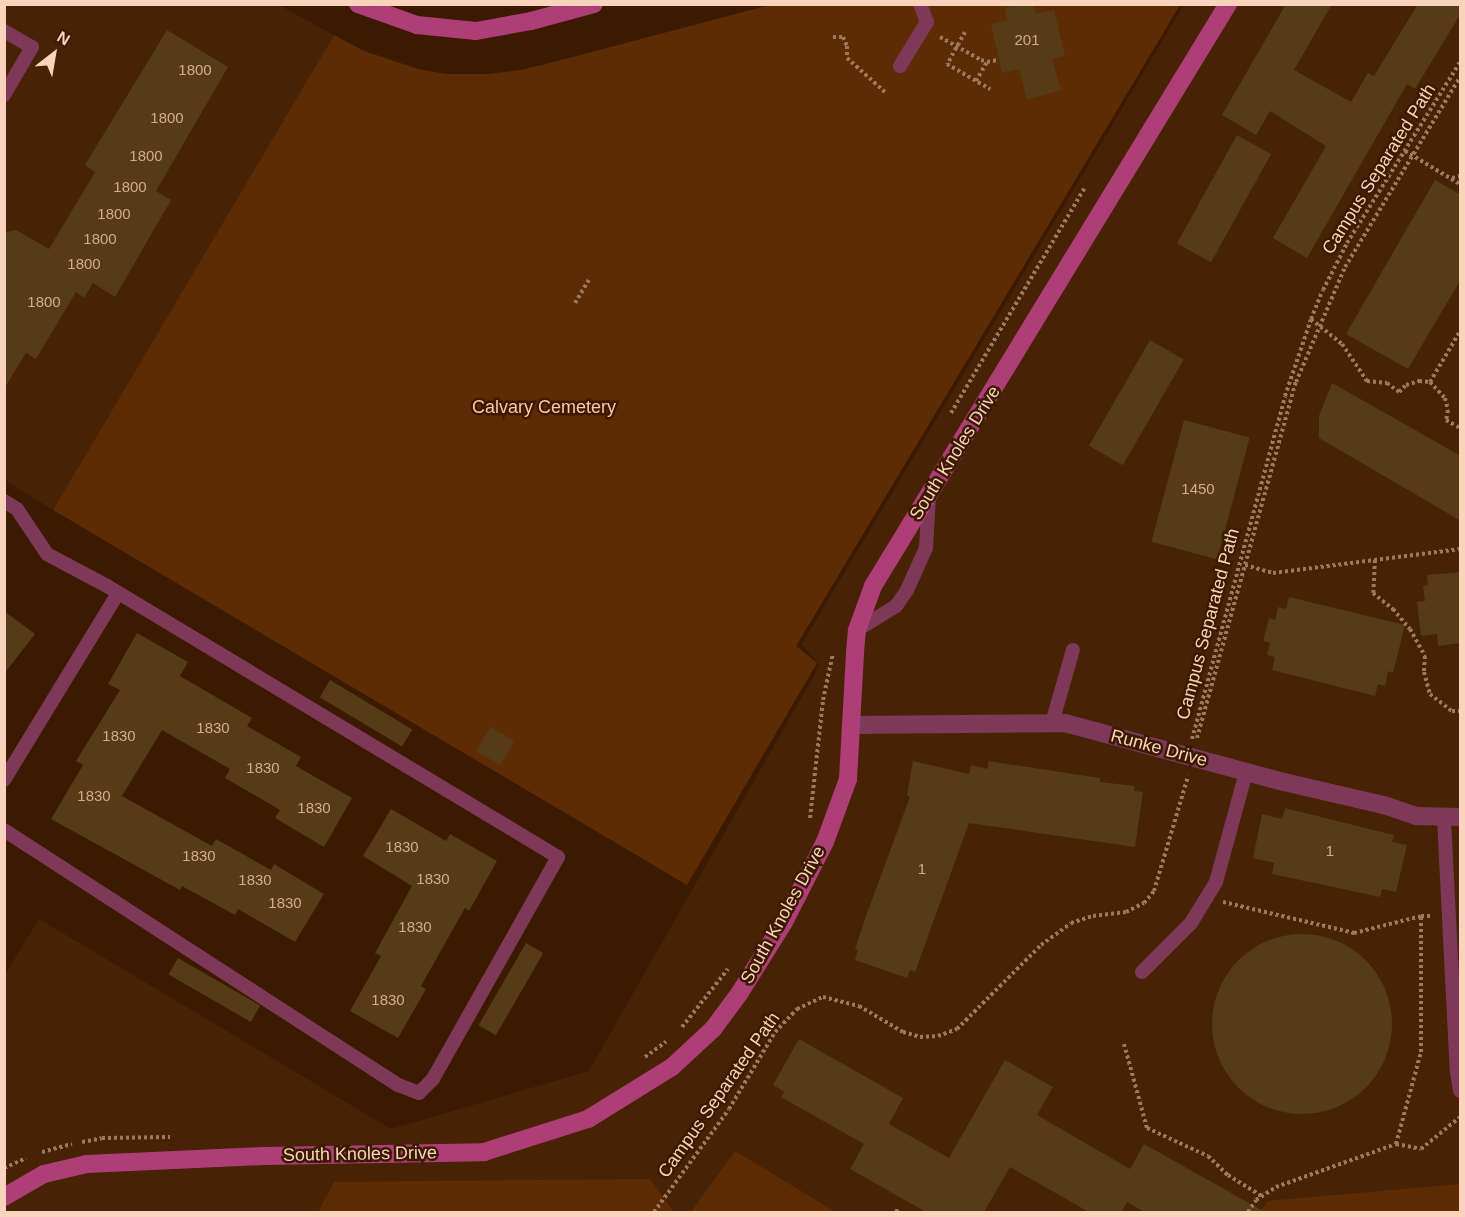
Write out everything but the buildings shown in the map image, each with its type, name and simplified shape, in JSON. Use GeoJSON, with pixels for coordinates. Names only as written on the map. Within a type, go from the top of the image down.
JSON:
{"type":"FeatureCollection","features":[{"type":"Feature","properties":{"kind":"street"},"geometry":{"type":"LineString","coordinates":[[358,4],[417,25],[476,31],[531,21],[594,4]]}},
{"type":"Feature","properties":{"kind":"street","name":"South Knoles Drive"},"geometry":{"type":"LineString","coordinates":[[4,1197],[44,1174],[87,1164],[263,1155],[484,1152],[588,1119],[672,1067],[713,1029],[739,994],[784,922],[825,842],[848,778],[852,725],[851,689],[857,630],[873,586],[1228,4]]}},
{"type":"Feature","properties":{"kind":"street","name":"Runke Drive"},"geometry":{"type":"LineString","coordinates":[[852,725],[1065,723],[1384,805],[1416,816],[1452,818]]}},
{"type":"Feature","properties":{"kind":"lane"},"geometry":{"type":"LineString","coordinates":[[900,66],[927,22],[920,4]]}},
{"type":"Feature","properties":{"kind":"lane"},"geometry":{"type":"LineString","coordinates":[[4,31],[32,47],[4,94]]}},
{"type":"Feature","properties":{"kind":"lane"},"geometry":{"type":"LineString","coordinates":[[857,630],[896,606],[907,590],[926,548],[929,496]]}},
{"type":"Feature","properties":{"kind":"lane"},"geometry":{"type":"LineString","coordinates":[[4,501],[17,509],[47,554],[118,593],[558,856],[433,1079],[419,1093],[398,1085],[4,830]]}},
{"type":"Feature","properties":{"kind":"lane"},"geometry":{"type":"LineString","coordinates":[[4,780],[118,593]]}},
{"type":"Feature","properties":{"kind":"lane"},"geometry":{"type":"LineString","coordinates":[[1052,723],[1073,650]]}},
{"type":"Feature","properties":{"kind":"lane"},"geometry":{"type":"LineString","coordinates":[[1142,972],[1191,923],[1216,882],[1246,771]]}},
{"type":"Feature","properties":{"kind":"lane"},"geometry":{"type":"LineString","coordinates":[[1452,818],[1449,915],[1457,1072],[1461,1092]]}},
{"type":"Feature","properties":{"kind":"path"},"geometry":{"type":"LineString","coordinates":[[923,28],[987,62],[998,60]]}},
{"type":"Feature","properties":{"kind":"path"},"geometry":{"type":"LineString","coordinates":[[965,32],[947,64],[990,89]]}},
{"type":"Feature","properties":{"kind":"path"},"geometry":{"type":"LineString","coordinates":[[833,37],[843,37],[847,46],[847,58],[885,92]]}},
{"type":"Feature","properties":{"kind":"path"},"geometry":{"type":"LineString","coordinates":[[976,81],[987,62]]}},
{"type":"Feature","properties":{"kind":"path","name":"Campus Separated Path"},"geometry":{"type":"LineString","coordinates":[[654,1212],[729,1110],[775,1032],[797,1009],[823,996],[859,1006],[903,1032],[920,1038],[938,1036],[957,1029],[1041,945],[1071,923],[1093,916],[1126,912],[1144,903],[1154,891],[1192,757],[1192,730],[1285,396],[1311,319],[1347,243],[1461,62]]}},
{"type":"Feature","properties":{"kind":"path"},"geometry":{"type":"LineString","coordinates":[[1192,757],[1296,382],[1345,267],[1461,77]]}},
{"type":"Feature","properties":{"kind":"path"},"geometry":{"type":"LineString","coordinates":[[1405,151],[1461,184]]}},
{"type":"Feature","properties":{"kind":"path"},"geometry":{"type":"LineString","coordinates":[[1451,178],[1461,176]]}},
{"type":"Feature","properties":{"kind":"path"},"geometry":{"type":"LineString","coordinates":[[947,421],[1085,187]]}},
{"type":"Feature","properties":{"kind":"path"},"geometry":{"type":"LineString","coordinates":[[575,303],[589,280]]}},
{"type":"Feature","properties":{"kind":"path"},"geometry":{"type":"LineString","coordinates":[[1311,319],[1342,344],[1367,381],[1387,384],[1399,392],[1406,385],[1419,381],[1430,382],[1445,398],[1448,410],[1446,420],[1461,428]]}},
{"type":"Feature","properties":{"kind":"path"},"geometry":{"type":"LineString","coordinates":[[1430,382],[1461,331]]}},
{"type":"Feature","properties":{"kind":"path"},"geometry":{"type":"LineString","coordinates":[[1245,565],[1273,573],[1461,549]]}},
{"type":"Feature","properties":{"kind":"path"},"geometry":{"type":"LineString","coordinates":[[1376,560],[1373,593],[1393,609],[1410,629],[1425,656],[1424,672],[1430,694],[1452,711],[1461,711]]}},
{"type":"Feature","properties":{"kind":"path"},"geometry":{"type":"LineString","coordinates":[[806,828],[810,818],[823,700],[835,648]]}},
{"type":"Feature","properties":{"kind":"path"},"geometry":{"type":"LineString","coordinates":[[1207,898],[1354,933],[1421,916],[1449,915]]}},
{"type":"Feature","properties":{"kind":"path"},"geometry":{"type":"LineString","coordinates":[[1396,1144],[1421,1052],[1421,916]]}},
{"type":"Feature","properties":{"kind":"path"},"geometry":{"type":"LineString","coordinates":[[676,1035],[729,967]]}},
{"type":"Feature","properties":{"kind":"path"},"geometry":{"type":"LineString","coordinates":[[638,1062],[669,1040]]}},
{"type":"Feature","properties":{"kind":"path"},"geometry":{"type":"LineString","coordinates":[[1124,1044],[1147,1128],[1208,1156],[1228,1174],[1262,1196]]}},
{"type":"Feature","properties":{"kind":"path"},"geometry":{"type":"LineString","coordinates":[[1248,1212],[1256,1200],[1276,1187],[1396,1144],[1422,1149],[1461,1117]]}},
{"type":"Feature","properties":{"kind":"path"},"geometry":{"type":"LineString","coordinates":[[40,1152],[102,1138],[178,1137]]}},
{"type":"Feature","properties":{"kind":"path"},"geometry":{"type":"LineString","coordinates":[[4,1168],[31,1156]]}},
{"type":"Feature","properties":{"kind":"shaded area"},"geometry":{"type":"Polygon","coordinates":[[[4,5],[279,5],[334,35],[53,510],[5,480],[4,5]]]}},
{"type":"Feature","properties":{"kind":"shaded area"},"geometry":{"type":"Polygon","coordinates":[[[1184,5],[1460,5],[1460,1212],[5,1212],[4,976],[39,919],[391,1129],[589,1071],[820,665],[802,644],[1184,5]]]}},
{"type":"Feature","properties":{"kind":"green space","name":"Calvary Cemetery"},"geometry":{"type":"Polygon","coordinates":[[[770,5],[1180,5],[796,646],[817,663],[687,885],[53,510],[334,35],[364,51],[418,69],[446,74],[488,74],[521,70],[770,5]]]}},
{"type":"Feature","properties":{"kind":"green space"},"geometry":{"type":"Polygon","coordinates":[[[735,1151],[834,1211],[834,1212],[691,1212],[735,1151]]]}},
{"type":"Feature","properties":{"kind":"green space"},"geometry":{"type":"Polygon","coordinates":[[[650,1179],[674,1212],[318,1212],[334,1182],[650,1179]]]}},
{"type":"Feature","properties":{"kind":"green space"},"geometry":{"type":"Polygon","coordinates":[[[1460,1184],[1460,1212],[1260,1212],[1268,1201],[1460,1184]]]}}]}
